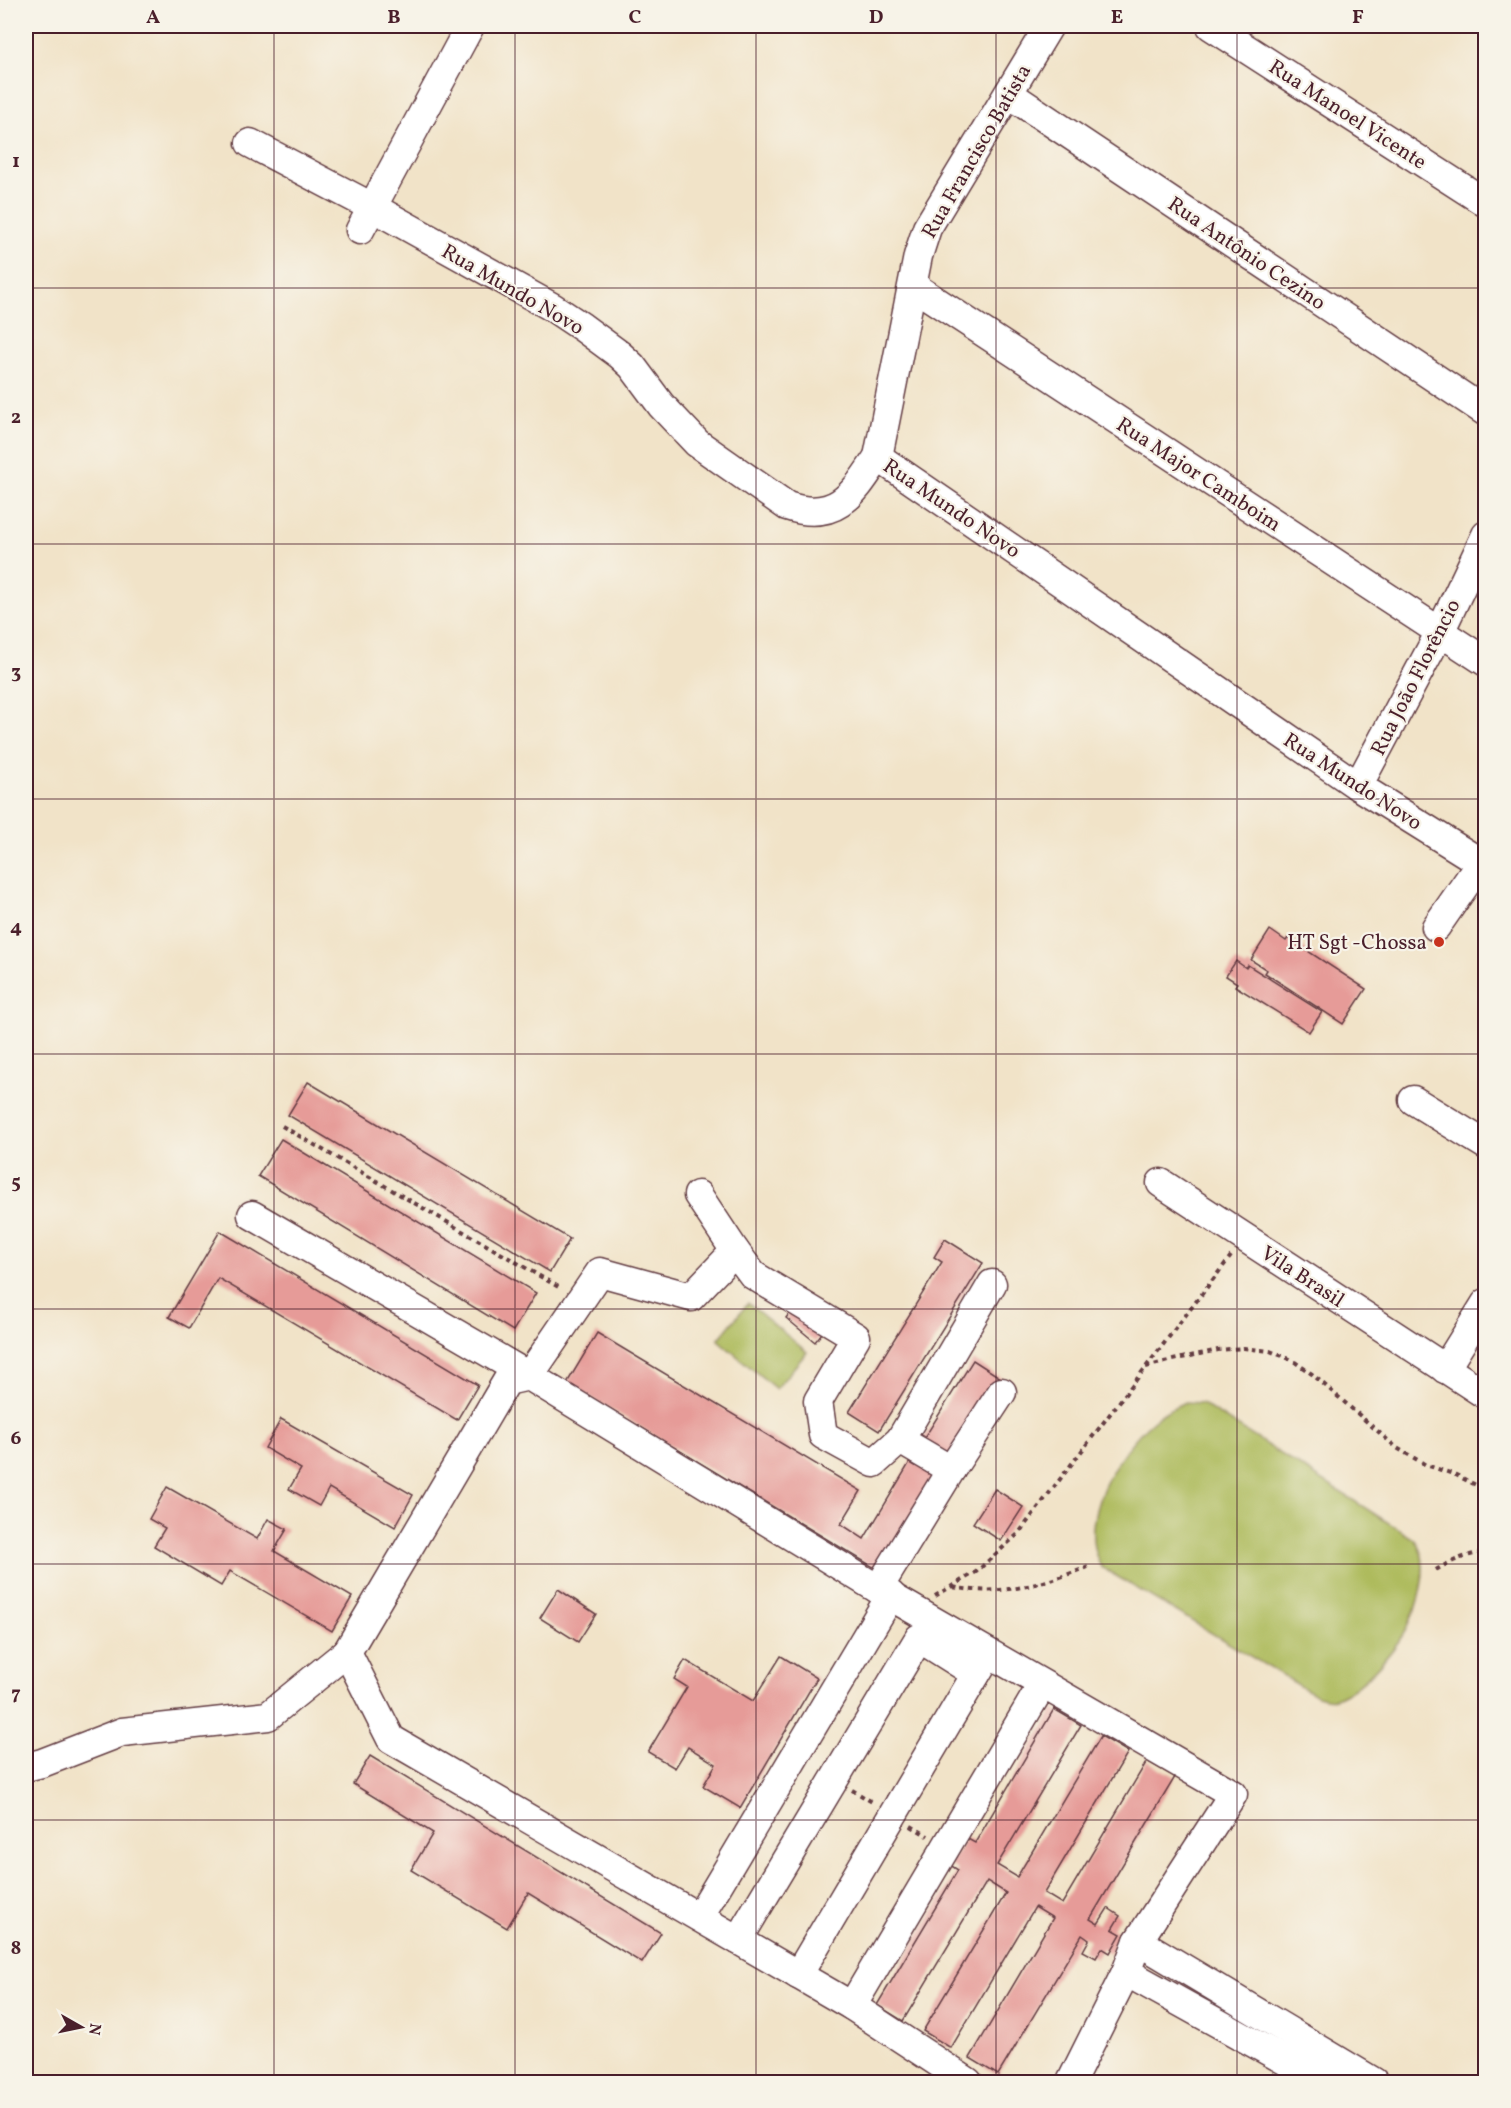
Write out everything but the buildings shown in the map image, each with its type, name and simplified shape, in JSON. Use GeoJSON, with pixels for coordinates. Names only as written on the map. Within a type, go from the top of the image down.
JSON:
{"type":"FeatureCollection","features":[{"type":"Feature","properties":{"kind":"street"},"geometry":{"type":"LineString","coordinates":[[366,219],[471,26]]}},
{"type":"Feature","properties":{"kind":"street","name":"Rua Francisco Batista"},"geometry":{"type":"LineString","coordinates":[[878,457],[918,256],[927,228],[1049,26]]}},
{"type":"Feature","properties":{"kind":"street","name":"Rua Manoel Vicente"},"geometry":{"type":"LineString","coordinates":[[1211,26],[1485,203]]}},
{"type":"Feature","properties":{"kind":"street","name":"Rua Antônio Cezino"},"geometry":{"type":"LineString","coordinates":[[1009,94],[1485,412]]}},
{"type":"Feature","properties":{"kind":"street","name":"Rua Mundo Novo"},"geometry":{"type":"LineString","coordinates":[[250,143],[366,219],[552,307],[582,327],[632,366],[661,405],[697,443],[787,506],[802,511],[817,510],[842,503],[852,495],[878,457],[1358,786],[1484,861]]}},
{"type":"Feature","properties":{"kind":"street","name":"Rua Major Camboim"},"geometry":{"type":"LineString","coordinates":[[913,286],[1485,662]]}},
{"type":"Feature","properties":{"kind":"street","name":"Rua João Florêncio"},"geometry":{"type":"LineString","coordinates":[[1358,786],[1440,632],[1485,535]]}},
{"type":"Feature","properties":{"kind":"street"},"geometry":{"type":"LineString","coordinates":[[1436,927],[1484,861]]}},
{"type":"Feature","properties":{"kind":"street"},"geometry":{"type":"LineString","coordinates":[[1413,1100],[1485,1145]]}},
{"type":"Feature","properties":{"kind":"street","name":"Vila Brasil"},"geometry":{"type":"LineString","coordinates":[[1161,1183],[1485,1395]]}},
{"type":"Feature","properties":{"kind":"street"},"geometry":{"type":"LineString","coordinates":[[698,1195],[753,1275],[856,1337],[818,1401],[823,1435],[874,1463],[900,1440],[992,1284]]}},
{"type":"Feature","properties":{"kind":"street"},"geometry":{"type":"LineString","coordinates":[[252,1215],[529,1376],[894,1597],[982,1663]]}},
{"type":"Feature","properties":{"kind":"street"},"geometry":{"type":"LineString","coordinates":[[26,1767],[122,1732],[268,1716],[347,1652],[507,1382],[529,1376],[600,1272],[691,1297],[735,1251]]}},
{"type":"Feature","properties":{"kind":"street"},"geometry":{"type":"LineString","coordinates":[[1445,1369],[1485,1303]]}},
{"type":"Feature","properties":{"kind":"street"},"geometry":{"type":"LineString","coordinates":[[699,1917],[894,1597],[951,1470],[1002,1392]]}},
{"type":"Feature","properties":{"kind":"street"},"geometry":{"type":"LineString","coordinates":[[900,1440],[951,1470]]}},
{"type":"Feature","properties":{"kind":"street"},"geometry":{"type":"LineString","coordinates":[[738,1940],[919,1638],[1042,1685],[1233,1794],[1138,1941],[1126,1972],[1071,2082]]}},
{"type":"Feature","properties":{"kind":"street"},"geometry":{"type":"LineString","coordinates":[[347,1652],[391,1739],[852,2006],[968,2082]]}},
{"type":"Feature","properties":{"kind":"street"},"geometry":{"type":"LineString","coordinates":[[798,1975],[982,1663]]}},
{"type":"Feature","properties":{"kind":"street"},"geometry":{"type":"LineString","coordinates":[[852,2006],[1042,1685]]}},
{"type":"Feature","properties":{"kind":"street"},"geometry":{"type":"LineString","coordinates":[[1138,1941],[1374,2082]]}},
{"type":"Feature","properties":{"kind":"street"},"geometry":{"type":"LineString","coordinates":[[1126,1972],[1323,2082]]}},
{"type":"Feature","properties":{"kind":"path"},"geometry":{"type":"LineString","coordinates":[[282,1126],[581,1300]]}},
{"type":"Feature","properties":{"kind":"path"},"geometry":{"type":"LineString","coordinates":[[952,1587],[976,1572],[1018,1534],[1245,1238]]}},
{"type":"Feature","properties":{"kind":"path"},"geometry":{"type":"LineString","coordinates":[[1146,1368],[1218,1350],[1244,1348],[1270,1351],[1293,1360],[1312,1374],[1397,1448],[1426,1465],[1485,1488]]}},
{"type":"Feature","properties":{"kind":"path"},"geometry":{"type":"LineString","coordinates":[[1436,1570],[1475,1553],[1485,1552]]}},
{"type":"Feature","properties":{"kind":"path"},"geometry":{"type":"LineString","coordinates":[[894,1597],[952,1587],[975,1592],[996,1592],[1053,1580],[1088,1567]]}},
{"type":"Feature","properties":{"kind":"path"},"geometry":{"type":"LineString","coordinates":[[835,1780],[946,1847]]}},
{"type":"Feature","properties":{"kind":"green space"},"geometry":{"type":"Polygon","coordinates":[[[748,1303],[807,1352],[776,1389],[718,1340],[748,1303]]]}},
{"type":"Feature","properties":{"kind":"green space"},"geometry":{"type":"Polygon","coordinates":[[[1185,1402],[1201,1403],[1414,1539],[1420,1548],[1422,1585],[1410,1622],[1384,1660],[1365,1679],[1345,1694],[1333,1699],[1317,1696],[1101,1567],[1094,1548],[1093,1529],[1097,1508],[1114,1468],[1140,1433],[1161,1415],[1185,1402]]]}},
{"type":"Feature","properties":{"kind":"place","name":"HT Sgt -Chossa"},"geometry":{"type":"Point","coordinates":[1439,942]}}]}
